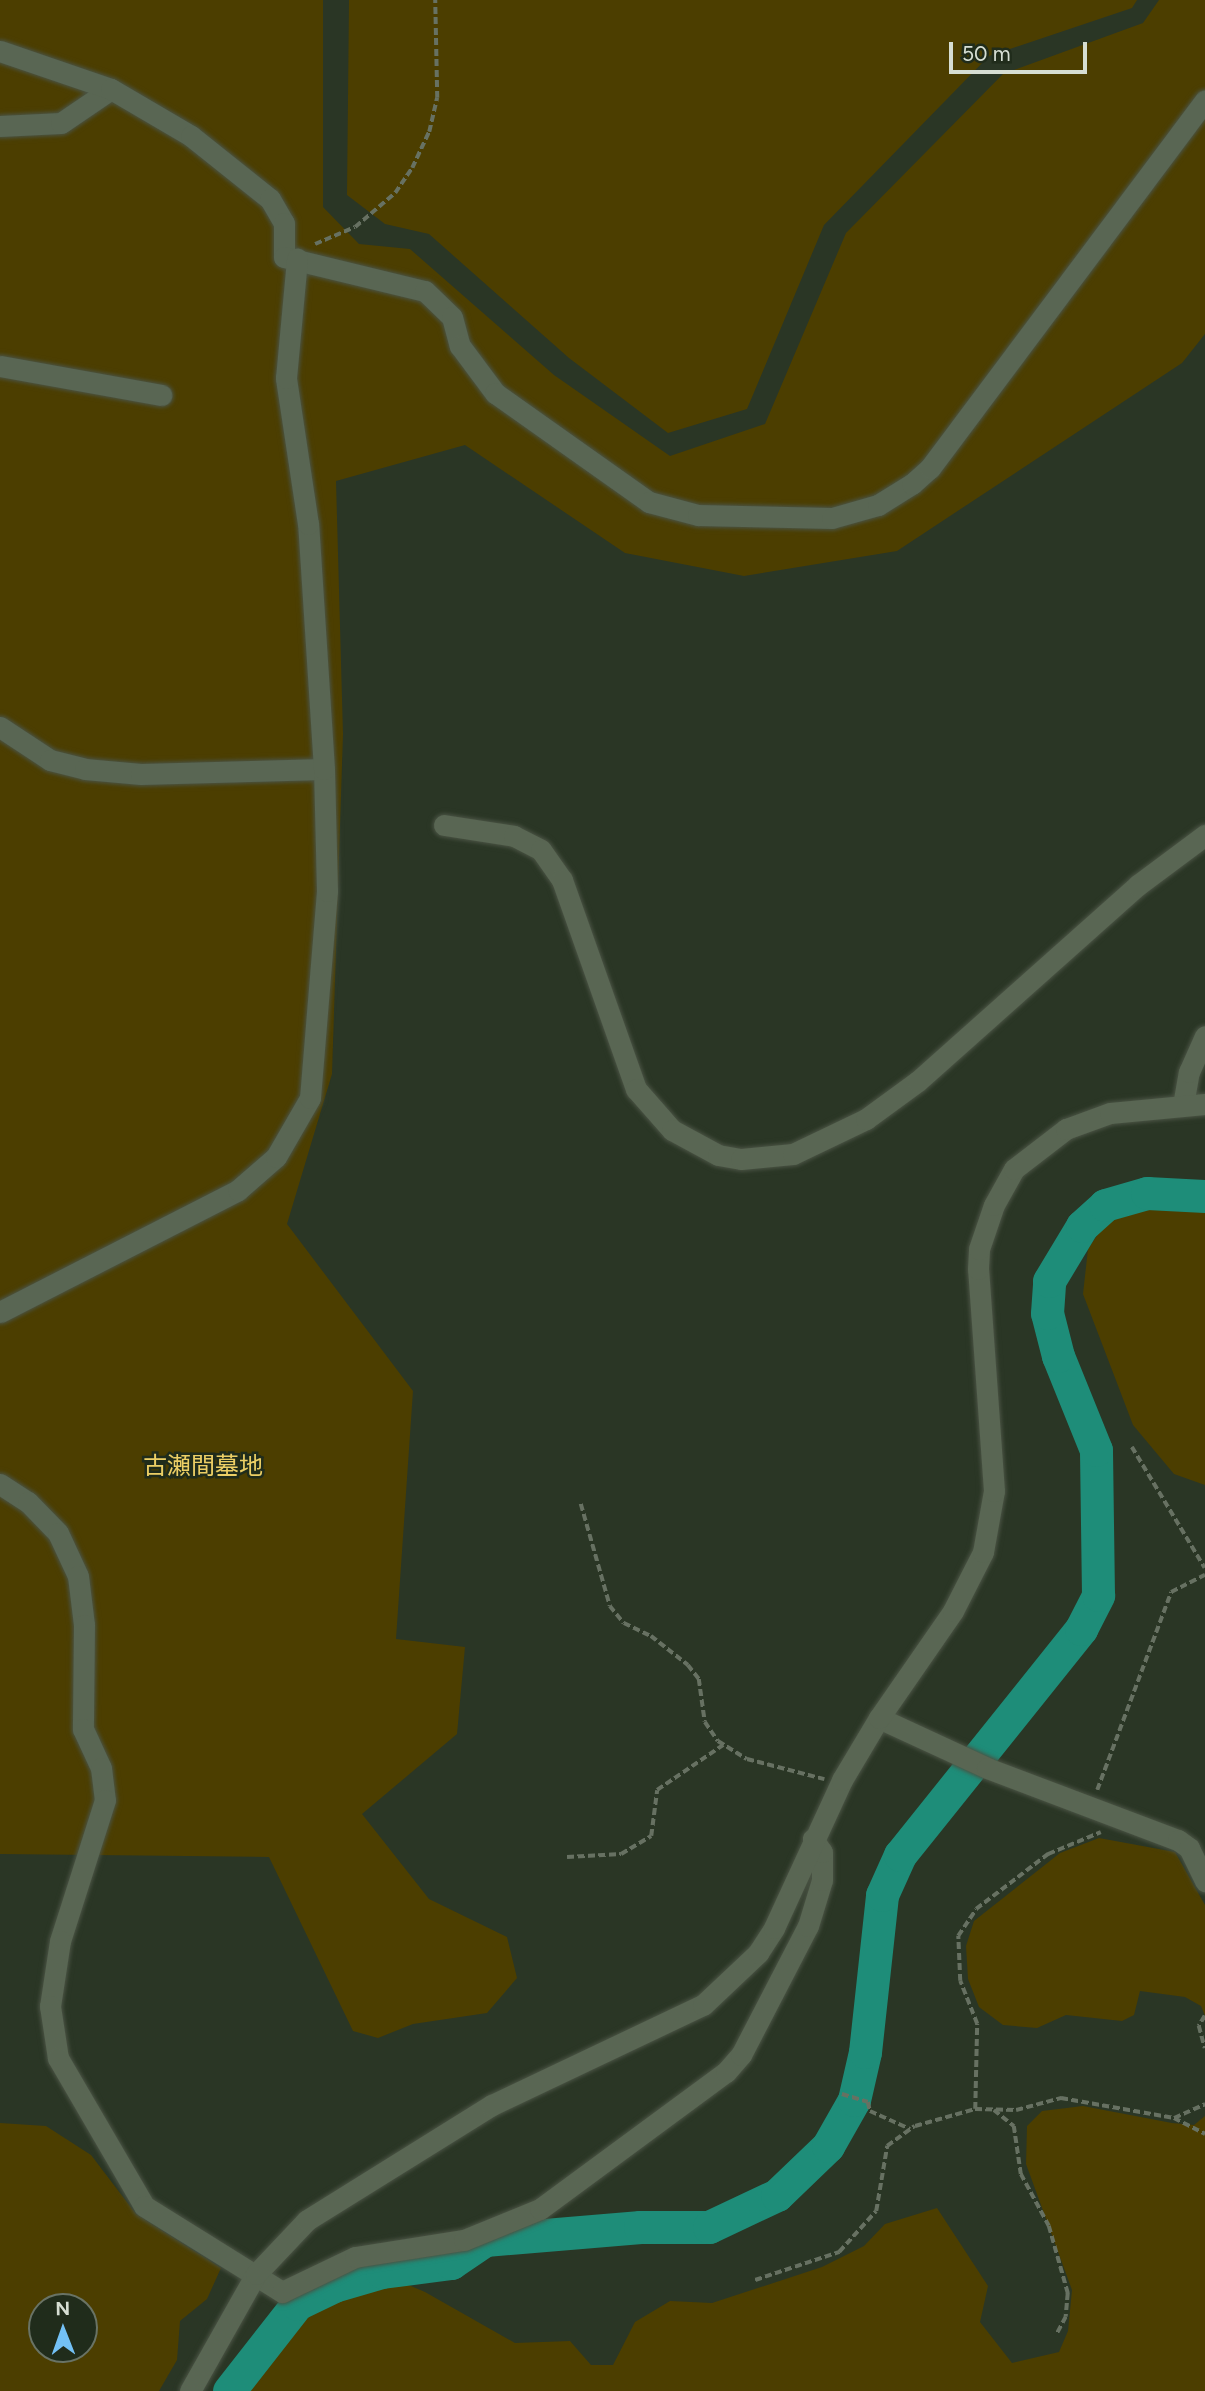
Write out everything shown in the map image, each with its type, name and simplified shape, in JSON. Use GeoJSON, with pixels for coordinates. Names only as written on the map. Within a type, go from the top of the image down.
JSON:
{"type":"FeatureCollection","features":[{"type":"Feature","properties":{"kind":"street"},"geometry":{"type":"LineString","coordinates":[[0,51],[111,89],[191,136],[270,199],[284,223],[290,258],[286,378],[308,524],[324,769],[327,891],[314,1076],[301,1119],[268,1166],[239,1190],[0,1312]]}},
{"type":"Feature","properties":{"kind":"street"},"geometry":{"type":"LineString","coordinates":[[0,126],[61,123],[111,89]]}},
{"type":"Feature","properties":{"kind":"street"},"geometry":{"type":"LineString","coordinates":[[290,258],[425,291],[452,317],[460,346],[495,393],[649,502],[698,515],[832,518],[878,505],[930,468],[1205,101]]}},
{"type":"Feature","properties":{"kind":"street"},"geometry":{"type":"LineString","coordinates":[[0,366],[161,396]]}},
{"type":"Feature","properties":{"kind":"street"},"geometry":{"type":"LineString","coordinates":[[0,727],[50,760],[85,769],[141,774],[324,769]]}},
{"type":"Feature","properties":{"kind":"street"},"geometry":{"type":"LineString","coordinates":[[444,825],[513,836],[541,850],[562,880],[636,1089],[672,1130],[718,1155],[741,1159],[793,1154],[866,1119],[918,1082],[1138,885],[1205,835]]}},
{"type":"Feature","properties":{"kind":"street"},"geometry":{"type":"LineString","coordinates":[[1183,1105],[1189,1072],[1205,1036]]}},
{"type":"Feature","properties":{"kind":"street"},"geometry":{"type":"LineString","coordinates":[[190,2391],[256,2274],[307,2220],[397,2162],[527,2087],[672,2022],[724,1989],[774,1928],[839,1785],[879,1718],[953,1611],[991,1527],[994,1466],[978,1269],[979,1249],[994,1205],[1014,1169],[1066,1129],[1110,1113],[1205,1104]]}},
{"type":"Feature","properties":{"kind":"street"},"geometry":{"type":"LineString","coordinates":[[0,1484],[28,1502],[58,1533],[78,1576],[84,1625],[83,1729],[100,1768],[105,1800],[60,1941],[50,2006],[58,2058],[144,2206],[282,2292],[355,2257],[464,2240],[540,2209],[726,2073],[741,2055],[808,1926],[822,1880],[822,1852],[813,1839]]}},
{"type":"Feature","properties":{"kind":"street"},"geometry":{"type":"LineString","coordinates":[[879,1718],[986,1768],[1189,1848],[1205,1881]]}},
{"type":"Feature","properties":{"kind":"path"},"geometry":{"type":"LineString","coordinates":[[290,258],[355,227],[395,193],[412,168],[429,132],[437,97],[435,0]]}},
{"type":"Feature","properties":{"kind":"path"},"geometry":{"type":"LineString","coordinates":[[1132,1447],[1205,1568]]}},
{"type":"Feature","properties":{"kind":"path"},"geometry":{"type":"LineString","coordinates":[[581,1504],[610,1606],[624,1623],[651,1636],[688,1665],[699,1678],[705,1722],[723,1745],[747,1759],[839,1785]]}},
{"type":"Feature","properties":{"kind":"path"},"geometry":{"type":"LineString","coordinates":[[1091,1809],[1166,1602],[1178,1587],[1205,1576]]}},
{"type":"Feature","properties":{"kind":"path"},"geometry":{"type":"LineString","coordinates":[[567,1857],[621,1854],[651,1836],[657,1790],[723,1745]]}},
{"type":"Feature","properties":{"kind":"path"},"geometry":{"type":"LineString","coordinates":[[975,2109],[977,2024],[956,1963],[958,1936],[964,1923],[1048,1854],[1090,1833],[1119,1830],[1129,1823]]}},
{"type":"Feature","properties":{"kind":"path"},"geometry":{"type":"LineString","coordinates":[[1205,2017],[1199,2026],[1205,2048]]}},
{"type":"Feature","properties":{"kind":"path"},"geometry":{"type":"LineString","coordinates":[[842,2094],[869,2102],[870,2111],[910,2129]]}},
{"type":"Feature","properties":{"kind":"path"},"geometry":{"type":"LineString","coordinates":[[755,2280],[839,2252],[876,2211],[887,2146],[910,2129],[975,2109],[993,2110],[1071,2097],[1174,2118],[1205,2134]]}},
{"type":"Feature","properties":{"kind":"path"},"geometry":{"type":"LineString","coordinates":[[1174,2118],[1205,2104]]}},
{"type":"Feature","properties":{"kind":"path"},"geometry":{"type":"LineString","coordinates":[[993,2110],[1014,2126],[1021,2174],[1049,2226],[1068,2293],[1066,2317],[1057,2334]]}},
{"type":"Feature","properties":{"kind":"green space","name":"古瀬間墓地"},"geometry":{"type":"Polygon","coordinates":[[[0,0],[323,0],[323,207],[359,244],[410,249],[554,375],[670,456],[765,424],[846,233],[1003,74],[1143,23],[1159,0],[1205,0],[1205,334],[1182,363],[897,551],[744,576],[625,553],[465,445],[336,481],[343,734],[332,1074],[287,1224],[413,1391],[396,1639],[465,1647],[457,1734],[362,1814],[429,1899],[507,1937],[517,1978],[487,2013],[413,2024],[378,2038],[353,2031],[269,1857],[0,1854],[0,0]]]}},
{"type":"Feature","properties":{"kind":"green space"},"geometry":{"type":"Polygon","coordinates":[[[349,0],[1137,0],[1132,8],[989,56],[824,225],[747,409],[668,433],[569,358],[429,234],[385,224],[347,195],[349,0]]]}},
{"type":"Feature","properties":{"kind":"green space"},"geometry":{"type":"Polygon","coordinates":[[[1144,1204],[1205,1205],[1205,1485],[1174,1474],[1133,1425],[1083,1294],[1088,1249],[1106,1222],[1136,1213],[1144,1204]]]}},
{"type":"Feature","properties":{"kind":"green space"},"geometry":{"type":"Polygon","coordinates":[[[1099,1838],[1175,1852],[1205,1905],[1205,2016],[1201,2006],[1185,1997],[1140,1991],[1134,2015],[1122,2021],[1066,2015],[1037,2028],[1003,2025],[979,2007],[968,1979],[966,1946],[974,1921],[1060,1853],[1099,1838]]]}},
{"type":"Feature","properties":{"kind":"green space"},"geometry":{"type":"Polygon","coordinates":[[[1083,2106],[1194,2125],[1205,2116],[1205,2391],[236,2391],[279,2332],[300,2320],[304,2309],[343,2289],[373,2281],[392,2278],[425,2292],[515,2343],[570,2341],[591,2365],[613,2365],[635,2322],[670,2301],[712,2303],[822,2267],[864,2246],[885,2224],[937,2208],[988,2286],[980,2322],[1012,2363],[1059,2352],[1068,2331],[1072,2290],[1026,2164],[1027,2126],[1042,2111],[1083,2106]]]}},
{"type":"Feature","properties":{"kind":"green space"},"geometry":{"type":"Polygon","coordinates":[[[0,2123],[46,2126],[91,2155],[136,2214],[221,2268],[207,2299],[180,2321],[177,2360],[159,2391],[0,2391],[0,2123]]]}},
{"type":"Feature","properties":{"kind":"waterway"},"geometry":{"type":"LineString","coordinates":[[229,2391],[297,2304],[334,2286],[382,2272],[451,2263],[485,2240],[640,2227],[709,2227],[777,2195],[828,2146],[854,2100],[865,2052],[882,1895],[900,1855],[1081,1629],[1098,1595],[1096,1450],[1058,1356],[1047,1313],[1049,1281],[1082,1226],[1105,1205],[1147,1193],[1205,1196]]}}]}
